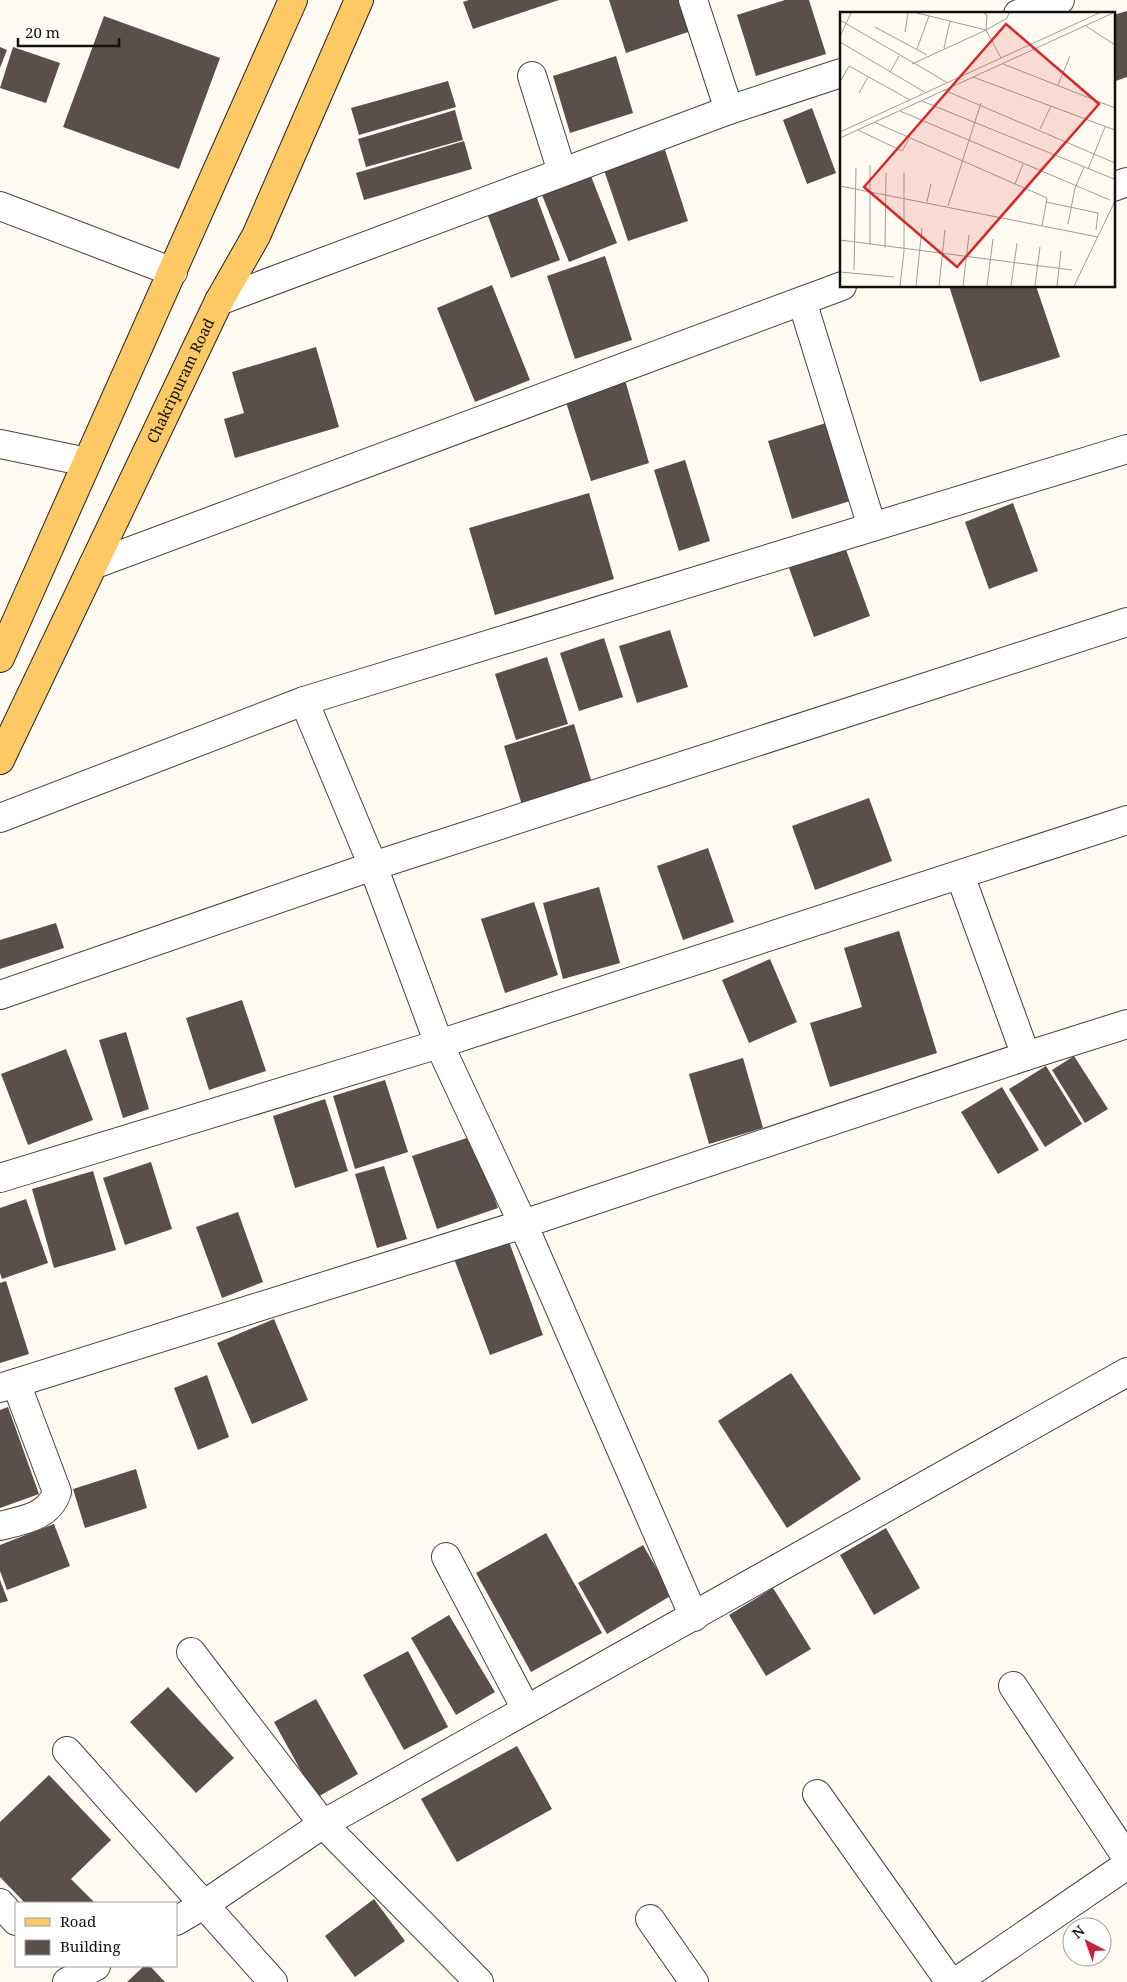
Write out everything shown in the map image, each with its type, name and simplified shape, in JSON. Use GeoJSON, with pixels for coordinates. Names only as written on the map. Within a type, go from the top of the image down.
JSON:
{"type":"FeatureCollection","features":[{"type":"Feature","properties":{"kind":"main road"},"geometry":{"type":"LineString","coordinates":[[0,658],[293,0]]}},
{"type":"Feature","properties":{"kind":"main road","name":"Chakripuram Road"},"geometry":{"type":"LineString","coordinates":[[0,760],[219,301],[256,236],[359,0]]}},
{"type":"Feature","properties":{"kind":"street"},"geometry":{"type":"LineString","coordinates":[[693,0],[729,110]]}},
{"type":"Feature","properties":{"kind":"street"},"geometry":{"type":"LineString","coordinates":[[1024,12],[1060,0]]}},
{"type":"Feature","properties":{"kind":"street"},"geometry":{"type":"LineString","coordinates":[[219,301],[729,110],[840,73]]}},
{"type":"Feature","properties":{"kind":"street"},"geometry":{"type":"LineString","coordinates":[[532,76],[562,172]]}},
{"type":"Feature","properties":{"kind":"street"},"geometry":{"type":"LineString","coordinates":[[1114,187],[1127,182]]}},
{"type":"Feature","properties":{"kind":"street"},"geometry":{"type":"LineString","coordinates":[[0,206],[173,272]]}},
{"type":"Feature","properties":{"kind":"street"},"geometry":{"type":"LineString","coordinates":[[93,565],[840,287]]}},
{"type":"Feature","properties":{"kind":"street"},"geometry":{"type":"LineString","coordinates":[[802,301],[872,527]]}},
{"type":"Feature","properties":{"kind":"street"},"geometry":{"type":"LineString","coordinates":[[0,444],[87,462]]}},
{"type":"Feature","properties":{"kind":"street"},"geometry":{"type":"LineString","coordinates":[[0,818],[304,701],[1127,449]]}},
{"type":"Feature","properties":{"kind":"street"},"geometry":{"type":"LineString","coordinates":[[0,996],[373,866],[1127,622]]}},
{"type":"Feature","properties":{"kind":"street"},"geometry":{"type":"LineString","coordinates":[[304,701],[373,866],[439,1044],[523,1224],[694,1616]]}},
{"type":"Feature","properties":{"kind":"street"},"geometry":{"type":"LineString","coordinates":[[0,1178],[439,1044],[1127,820]]}},
{"type":"Feature","properties":{"kind":"street"},"geometry":{"type":"LineString","coordinates":[[960,875],[1026,1056]]}},
{"type":"Feature","properties":{"kind":"street"},"geometry":{"type":"LineString","coordinates":[[0,1526],[35,1516],[45,1511],[54,1503],[57,1492],[8,1386],[523,1224],[1127,1024]]}},
{"type":"Feature","properties":{"kind":"street"},"geometry":{"type":"LineString","coordinates":[[178,1920],[205,1904],[323,1824],[1127,1372]]}},
{"type":"Feature","properties":{"kind":"street"},"geometry":{"type":"LineString","coordinates":[[446,1557],[526,1709]]}},
{"type":"Feature","properties":{"kind":"street"},"geometry":{"type":"LineString","coordinates":[[191,1652],[323,1824],[479,1982]]}},
{"type":"Feature","properties":{"kind":"street"},"geometry":{"type":"LineString","coordinates":[[1012,1686],[1127,1858]]}},
{"type":"Feature","properties":{"kind":"street"},"geometry":{"type":"LineString","coordinates":[[67,1751],[205,1904],[272,1982]]}},
{"type":"Feature","properties":{"kind":"street"},"geometry":{"type":"LineString","coordinates":[[816,1794],[950,1982]]}},
{"type":"Feature","properties":{"kind":"street"},"geometry":{"type":"LineString","coordinates":[[956,1982],[1127,1865]]}},
{"type":"Feature","properties":{"kind":"street"},"geometry":{"type":"LineString","coordinates":[[0,1903],[15,1920]]}},
{"type":"Feature","properties":{"kind":"street"},"geometry":{"type":"LineString","coordinates":[[650,1919],[694,1982]]}},
{"type":"Feature","properties":{"kind":"street"},"geometry":{"type":"LineString","coordinates":[[66,1978],[94,1967]]}},
{"type":"Feature","properties":{"kind":"building"},"geometry":{"type":"Polygon","coordinates":[[[469,0],[559,0],[473,29],[463,2],[469,0]]]}},
{"type":"Feature","properties":{"kind":"building"},"geometry":{"type":"Polygon","coordinates":[[[609,0],[681,0],[691,31],[626,53],[609,0]]]}},
{"type":"Feature","properties":{"kind":"building"},"geometry":{"type":"Polygon","coordinates":[[[785,0],[809,0],[826,54],[756,76],[737,15],[785,0]]]}},
{"type":"Feature","properties":{"kind":"building"},"geometry":{"type":"Polygon","coordinates":[[[1127,11],[1127,77],[1114,82],[1114,15],[1127,11]]]}},
{"type":"Feature","properties":{"kind":"building"},"geometry":{"type":"Polygon","coordinates":[[[104,16],[220,58],[179,169],[63,127],[104,16]]]}},
{"type":"Feature","properties":{"kind":"building"},"geometry":{"type":"Polygon","coordinates":[[[0,47],[7,50],[0,68],[0,47]]]}},
{"type":"Feature","properties":{"kind":"building"},"geometry":{"type":"Polygon","coordinates":[[[13,47],[60,63],[46,103],[0,88],[13,47]]]}},
{"type":"Feature","properties":{"kind":"building"},"geometry":{"type":"Polygon","coordinates":[[[616,56],[633,113],[570,133],[553,76],[616,56]]]}},
{"type":"Feature","properties":{"kind":"building"},"geometry":{"type":"Polygon","coordinates":[[[448,81],[456,107],[359,135],[351,108],[448,81]]]}},
{"type":"Feature","properties":{"kind":"building"},"geometry":{"type":"Polygon","coordinates":[[[812,108],[836,173],[807,184],[783,120],[812,108]]]}},
{"type":"Feature","properties":{"kind":"building"},"geometry":{"type":"Polygon","coordinates":[[[455,110],[463,140],[366,167],[358,139],[455,110]]]}},
{"type":"Feature","properties":{"kind":"building"},"geometry":{"type":"Polygon","coordinates":[[[464,141],[472,169],[364,200],[356,173],[464,141]]]}},
{"type":"Feature","properties":{"kind":"building"},"geometry":{"type":"Polygon","coordinates":[[[665,150],[688,221],[628,241],[604,170],[665,150]]]}},
{"type":"Feature","properties":{"kind":"building"},"geometry":{"type":"Polygon","coordinates":[[[591,176],[617,243],[569,262],[542,195],[591,176]]]}},
{"type":"Feature","properties":{"kind":"building"},"geometry":{"type":"Polygon","coordinates":[[[534,190],[560,260],[511,278],[485,208],[534,190]]]}},
{"type":"Feature","properties":{"kind":"building"},"geometry":{"type":"Polygon","coordinates":[[[605,256],[632,340],[575,359],[547,276],[605,256]]]}},
{"type":"Feature","properties":{"kind":"building"},"geometry":{"type":"Polygon","coordinates":[[[492,285],[530,380],[475,402],[437,308],[492,285]]]}},
{"type":"Feature","properties":{"kind":"building"},"geometry":{"type":"Polygon","coordinates":[[[950,288],[1037,288],[1060,357],[980,382],[950,288]]]}},
{"type":"Feature","properties":{"kind":"building"},"geometry":{"type":"Polygon","coordinates":[[[316,347],[339,427],[235,458],[224,419],[244,413],[232,372],[316,347]]]}},
{"type":"Feature","properties":{"kind":"building"},"geometry":{"type":"Polygon","coordinates":[[[625,380],[649,463],[591,481],[565,399],[625,380]]]}},
{"type":"Feature","properties":{"kind":"building"},"geometry":{"type":"Polygon","coordinates":[[[826,423],[850,501],[792,519],[768,441],[826,423]]]}},
{"type":"Feature","properties":{"kind":"building"},"geometry":{"type":"Polygon","coordinates":[[[685,460],[710,541],[679,551],[654,470],[685,460]]]}},
{"type":"Feature","properties":{"kind":"building"},"geometry":{"type":"Polygon","coordinates":[[[589,493],[614,579],[495,615],[469,528],[589,493]]]}},
{"type":"Feature","properties":{"kind":"building"},"geometry":{"type":"Polygon","coordinates":[[[1013,503],[1038,571],[989,589],[965,522],[1013,503]]]}},
{"type":"Feature","properties":{"kind":"building"},"geometry":{"type":"Polygon","coordinates":[[[845,547],[870,616],[814,637],[789,568],[845,547]]]}},
{"type":"Feature","properties":{"kind":"building"},"geometry":{"type":"Polygon","coordinates":[[[670,630],[688,687],[637,703],[619,646],[670,630]]]}},
{"type":"Feature","properties":{"kind":"building"},"geometry":{"type":"Polygon","coordinates":[[[604,638],[623,697],[579,711],[560,653],[604,638]]]}},
{"type":"Feature","properties":{"kind":"building"},"geometry":{"type":"Polygon","coordinates":[[[547,657],[568,724],[516,740],[495,674],[547,657]]]}},
{"type":"Feature","properties":{"kind":"building"},"geometry":{"type":"Polygon","coordinates":[[[574,724],[592,783],[522,805],[504,746],[574,724]]]}},
{"type":"Feature","properties":{"kind":"building"},"geometry":{"type":"Polygon","coordinates":[[[869,798],[892,861],[815,890],[792,826],[869,798]]]}},
{"type":"Feature","properties":{"kind":"building"},"geometry":{"type":"Polygon","coordinates":[[[708,848],[734,922],[683,940],[657,866],[708,848]]]}},
{"type":"Feature","properties":{"kind":"building"},"geometry":{"type":"Polygon","coordinates":[[[599,887],[620,963],[563,979],[543,903],[599,887]]]}},
{"type":"Feature","properties":{"kind":"building"},"geometry":{"type":"Polygon","coordinates":[[[534,902],[558,975],[505,993],[481,919],[534,902]]]}},
{"type":"Feature","properties":{"kind":"building"},"geometry":{"type":"Polygon","coordinates":[[[56,923],[64,948],[0,969],[0,940],[56,923]]]}},
{"type":"Feature","properties":{"kind":"building"},"geometry":{"type":"Polygon","coordinates":[[[899,931],[937,1053],[830,1087],[810,1023],[862,1007],[844,948],[899,931]]]}},
{"type":"Feature","properties":{"kind":"building"},"geometry":{"type":"Polygon","coordinates":[[[770,959],[797,1022],[749,1043],[722,980],[770,959]]]}},
{"type":"Feature","properties":{"kind":"building"},"geometry":{"type":"Polygon","coordinates":[[[242,1000],[266,1071],[209,1090],[186,1018],[242,1000]]]}},
{"type":"Feature","properties":{"kind":"building"},"geometry":{"type":"Polygon","coordinates":[[[126,1032],[149,1109],[123,1118],[99,1040],[126,1032]]]}},
{"type":"Feature","properties":{"kind":"building"},"geometry":{"type":"Polygon","coordinates":[[[66,1049],[93,1120],[28,1145],[1,1074],[66,1049]]]}},
{"type":"Feature","properties":{"kind":"building"},"geometry":{"type":"Polygon","coordinates":[[[1074,1056],[1108,1109],[1085,1123],[1052,1070],[1074,1056]]]}},
{"type":"Feature","properties":{"kind":"building"},"geometry":{"type":"Polygon","coordinates":[[[743,1058],[763,1128],[709,1144],[689,1074],[743,1058]]]}},
{"type":"Feature","properties":{"kind":"building"},"geometry":{"type":"Polygon","coordinates":[[[1046,1066],[1082,1124],[1045,1147],[1009,1089],[1046,1066]]]}},
{"type":"Feature","properties":{"kind":"building"},"geometry":{"type":"Polygon","coordinates":[[[385,1080],[408,1152],[355,1169],[333,1096],[385,1080]]]}},
{"type":"Feature","properties":{"kind":"building"},"geometry":{"type":"Polygon","coordinates":[[[1002,1087],[1039,1150],[998,1174],[961,1112],[1002,1087]]]}},
{"type":"Feature","properties":{"kind":"building"},"geometry":{"type":"Polygon","coordinates":[[[325,1099],[348,1171],[295,1188],[273,1116],[325,1099]]]}},
{"type":"Feature","properties":{"kind":"building"},"geometry":{"type":"Polygon","coordinates":[[[473,1136],[498,1208],[437,1229],[412,1156],[473,1136]]]}},
{"type":"Feature","properties":{"kind":"building"},"geometry":{"type":"Polygon","coordinates":[[[151,1162],[172,1229],[125,1245],[103,1178],[151,1162]]]}},
{"type":"Feature","properties":{"kind":"building"},"geometry":{"type":"Polygon","coordinates":[[[384,1166],[407,1239],[377,1248],[355,1174],[384,1166]]]}},
{"type":"Feature","properties":{"kind":"building"},"geometry":{"type":"Polygon","coordinates":[[[93,1171],[116,1250],[54,1268],[32,1189],[93,1171]]]}},
{"type":"Feature","properties":{"kind":"building"},"geometry":{"type":"Polygon","coordinates":[[[26,1199],[48,1263],[2,1279],[0,1273],[0,1208],[26,1199]]]}},
{"type":"Feature","properties":{"kind":"building"},"geometry":{"type":"Polygon","coordinates":[[[238,1212],[263,1282],[222,1298],[196,1227],[238,1212]]]}},
{"type":"Feature","properties":{"kind":"building"},"geometry":{"type":"Polygon","coordinates":[[[507,1236],[543,1335],[490,1355],[453,1256],[507,1236]]]}},
{"type":"Feature","properties":{"kind":"building"},"geometry":{"type":"Polygon","coordinates":[[[6,1281],[29,1354],[0,1363],[0,1283],[6,1281]]]}},
{"type":"Feature","properties":{"kind":"building"},"geometry":{"type":"Polygon","coordinates":[[[274,1319],[308,1400],[252,1424],[217,1343],[274,1319]]]}},
{"type":"Feature","properties":{"kind":"building"},"geometry":{"type":"Polygon","coordinates":[[[791,1373],[861,1479],[787,1528],[718,1421],[791,1373]]]}},
{"type":"Feature","properties":{"kind":"building"},"geometry":{"type":"Polygon","coordinates":[[[207,1375],[229,1437],[198,1450],[174,1388],[207,1375]]]}},
{"type":"Feature","properties":{"kind":"building"},"geometry":{"type":"Polygon","coordinates":[[[8,1407],[39,1494],[0,1508],[0,1410],[8,1407]]]}},
{"type":"Feature","properties":{"kind":"building"},"geometry":{"type":"Polygon","coordinates":[[[136,1469],[147,1508],[85,1528],[73,1489],[136,1469]]]}},
{"type":"Feature","properties":{"kind":"building"},"geometry":{"type":"Polygon","coordinates":[[[54,1524],[70,1566],[7,1590],[0,1571],[0,1545],[54,1524]]]}},
{"type":"Feature","properties":{"kind":"building"},"geometry":{"type":"Polygon","coordinates":[[[886,1528],[920,1588],[874,1615],[840,1555],[886,1528]]]}},
{"type":"Feature","properties":{"kind":"building"},"geometry":{"type":"Polygon","coordinates":[[[546,1533],[602,1633],[531,1672],[476,1573],[546,1533]]]}},
{"type":"Feature","properties":{"kind":"building"},"geometry":{"type":"Polygon","coordinates":[[[643,1545],[672,1595],[607,1634],[578,1583],[643,1545]]]}},
{"type":"Feature","properties":{"kind":"building"},"geometry":{"type":"Polygon","coordinates":[[[0,1580],[8,1601],[0,1603],[0,1580]]]}},
{"type":"Feature","properties":{"kind":"building"},"geometry":{"type":"Polygon","coordinates":[[[773,1588],[811,1649],[766,1676],[729,1615],[773,1588]]]}},
{"type":"Feature","properties":{"kind":"building"},"geometry":{"type":"Polygon","coordinates":[[[449,1615],[495,1692],[456,1715],[411,1638],[449,1615]]]}},
{"type":"Feature","properties":{"kind":"building"},"geometry":{"type":"Polygon","coordinates":[[[408,1651],[448,1727],[404,1750],[363,1675],[408,1651]]]}},
{"type":"Feature","properties":{"kind":"building"},"geometry":{"type":"Polygon","coordinates":[[[168,1687],[234,1758],[196,1793],[130,1722],[168,1687]]]}},
{"type":"Feature","properties":{"kind":"building"},"geometry":{"type":"Polygon","coordinates":[[[316,1699],[358,1774],[316,1798],[274,1722],[316,1699]]]}},
{"type":"Feature","properties":{"kind":"building"},"geometry":{"type":"Polygon","coordinates":[[[517,1746],[552,1809],[457,1862],[421,1799],[517,1746]]]}},
{"type":"Feature","properties":{"kind":"building"},"geometry":{"type":"Polygon","coordinates":[[[49,1775],[111,1840],[71,1879],[94,1902],[24,1902],[0,1877],[0,1822],[49,1775]]]}},
{"type":"Feature","properties":{"kind":"building"},"geometry":{"type":"Polygon","coordinates":[[[374,1899],[405,1941],[355,1977],[325,1936],[374,1899]]]}},
{"type":"Feature","properties":{"kind":"building"},"geometry":{"type":"Polygon","coordinates":[[[143,1967],[151,1967],[165,1982],[127,1982],[143,1967]]]}}]}
